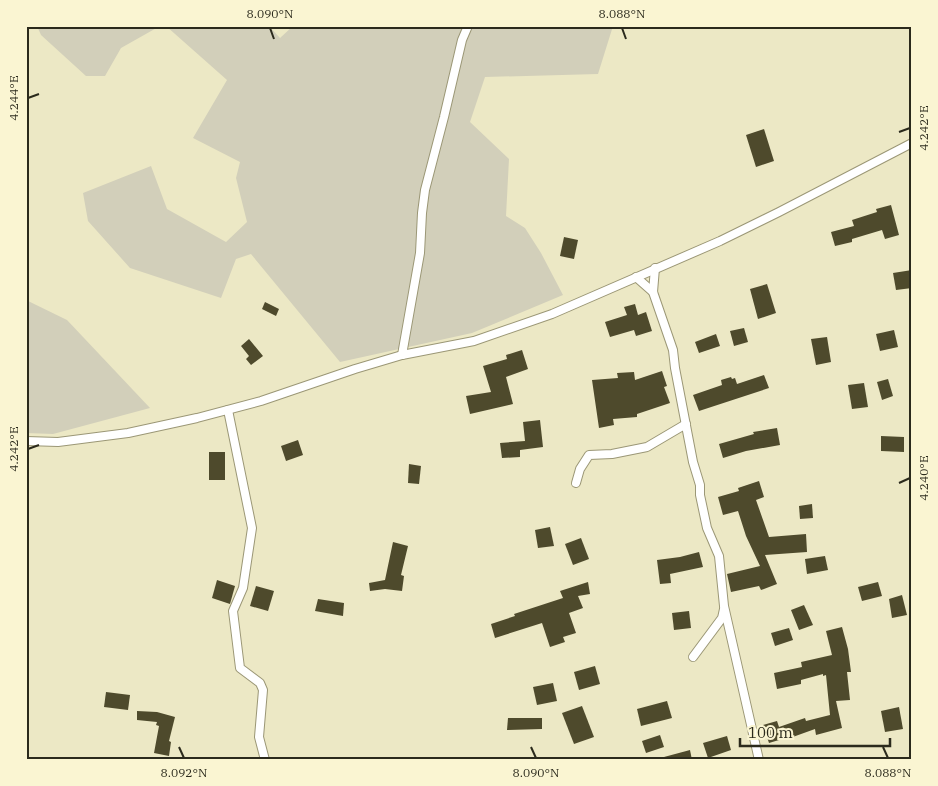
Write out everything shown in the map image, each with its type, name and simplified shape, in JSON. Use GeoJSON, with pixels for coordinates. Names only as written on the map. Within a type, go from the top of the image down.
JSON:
{"type":"FeatureCollection","features":[{"type":"Feature","properties":{"kind":"street"},"geometry":{"type":"LineString","coordinates":[[402,355],[420,253],[425,190],[462,40],[468,26]]}},
{"type":"Feature","properties":{"kind":"street"},"geometry":{"type":"LineString","coordinates":[[26,441],[58,442],[128,433],[198,418],[261,401],[402,355],[474,342],[552,314],[720,241],[912,142]]}},
{"type":"Feature","properties":{"kind":"street"},"geometry":{"type":"LineString","coordinates":[[656,268],[653,292],[673,350],[693,462],[700,484],[700,495],[707,528],[718,556],[724,606],[758,760]]}},
{"type":"Feature","properties":{"kind":"street"},"geometry":{"type":"LineString","coordinates":[[636,277],[653,292]]}},
{"type":"Feature","properties":{"kind":"street"},"geometry":{"type":"LineString","coordinates":[[228,410],[252,528],[243,588],[233,611],[240,668],[260,683],[263,690],[259,737],[265,760]]}},
{"type":"Feature","properties":{"kind":"street"},"geometry":{"type":"LineString","coordinates":[[576,483],[580,469],[589,455],[612,454],[647,448],[686,424]]}},
{"type":"Feature","properties":{"kind":"street"},"geometry":{"type":"LineString","coordinates":[[693,657],[722,618],[724,606]]}},
{"type":"Feature","properties":{"kind":"shaded area"},"geometry":{"type":"Polygon","coordinates":[[[37,26],[160,26],[121,48],[105,76],[86,76],[41,35],[37,26]]]}},
{"type":"Feature","properties":{"kind":"shaded area"},"geometry":{"type":"Polygon","coordinates":[[[166,26],[269,26],[280,38],[293,26],[613,26],[598,74],[485,77],[470,122],[509,159],[506,216],[525,228],[541,253],[563,295],[472,333],[340,362],[251,254],[236,259],[221,298],[130,268],[88,221],[83,193],[151,166],[167,209],[226,242],[247,222],[236,178],[240,162],[193,138],[227,80],[166,26]]]}},
{"type":"Feature","properties":{"kind":"shaded area"},"geometry":{"type":"Polygon","coordinates":[[[26,300],[67,320],[150,408],[53,434],[26,433],[26,300]]]}},
{"type":"Feature","properties":{"kind":"building"},"geometry":{"type":"Polygon","coordinates":[[[764,129],[774,161],[756,167],[746,135],[764,129]]]}},
{"type":"Feature","properties":{"kind":"building"},"geometry":{"type":"Polygon","coordinates":[[[891,205],[899,235],[885,239],[882,230],[852,239],[852,242],[835,246],[831,232],[854,226],[852,220],[877,212],[876,209],[891,205]]]}},
{"type":"Feature","properties":{"kind":"building"},"geometry":{"type":"Polygon","coordinates":[[[564,237],[578,240],[574,259],[560,256],[564,237]]]}},
{"type":"Feature","properties":{"kind":"building"},"geometry":{"type":"Polygon","coordinates":[[[912,270],[912,288],[896,290],[893,273],[912,270]]]}},
{"type":"Feature","properties":{"kind":"building"},"geometry":{"type":"Polygon","coordinates":[[[767,284],[776,313],[758,319],[750,289],[767,284]]]}},
{"type":"Feature","properties":{"kind":"building"},"geometry":{"type":"Polygon","coordinates":[[[265,302],[279,309],[276,316],[262,309],[265,302]]]}},
{"type":"Feature","properties":{"kind":"building"},"geometry":{"type":"Polygon","coordinates":[[[635,304],[638,315],[646,312],[652,331],[636,336],[634,330],[610,337],[605,322],[627,315],[624,307],[635,304]]]}},
{"type":"Feature","properties":{"kind":"building"},"geometry":{"type":"Polygon","coordinates":[[[744,328],[748,342],[734,346],[730,331],[744,328]]]}},
{"type":"Feature","properties":{"kind":"building"},"geometry":{"type":"Polygon","coordinates":[[[894,330],[898,347],[880,351],[876,334],[894,330]]]}},
{"type":"Feature","properties":{"kind":"building"},"geometry":{"type":"Polygon","coordinates":[[[716,334],[720,346],[699,353],[695,342],[716,334]]]}},
{"type":"Feature","properties":{"kind":"building"},"geometry":{"type":"Polygon","coordinates":[[[827,337],[831,362],[816,365],[811,339],[827,337]]]}},
{"type":"Feature","properties":{"kind":"building"},"geometry":{"type":"Polygon","coordinates":[[[249,339],[263,356],[251,365],[246,359],[249,356],[241,346],[249,339]]]}},
{"type":"Feature","properties":{"kind":"building"},"geometry":{"type":"Polygon","coordinates":[[[522,350],[528,369],[506,377],[513,404],[470,414],[466,396],[491,392],[483,366],[507,359],[506,355],[522,350]]]}},
{"type":"Feature","properties":{"kind":"building"},"geometry":{"type":"Polygon","coordinates":[[[662,371],[667,386],[664,387],[670,403],[637,414],[637,417],[613,419],[614,425],[599,428],[592,380],[618,378],[617,373],[634,372],[635,380],[662,371]]]}},
{"type":"Feature","properties":{"kind":"building"},"geometry":{"type":"Polygon","coordinates":[[[764,375],[769,388],[699,411],[693,395],[722,385],[721,380],[731,377],[732,379],[735,378],[737,384],[764,375]]]}},
{"type":"Feature","properties":{"kind":"building"},"geometry":{"type":"Polygon","coordinates":[[[888,379],[893,396],[882,400],[877,382],[888,379]]]}},
{"type":"Feature","properties":{"kind":"building"},"geometry":{"type":"Polygon","coordinates":[[[864,383],[868,407],[852,409],[848,385],[864,383]]]}},
{"type":"Feature","properties":{"kind":"building"},"geometry":{"type":"Polygon","coordinates":[[[540,420],[543,447],[520,450],[520,457],[502,458],[500,443],[525,441],[523,422],[540,420]]]}},
{"type":"Feature","properties":{"kind":"building"},"geometry":{"type":"Polygon","coordinates":[[[777,428],[780,445],[746,451],[723,458],[719,444],[754,434],[753,432],[777,428]]]}},
{"type":"Feature","properties":{"kind":"building"},"geometry":{"type":"Polygon","coordinates":[[[881,436],[904,437],[904,452],[881,451],[881,436]]]}},
{"type":"Feature","properties":{"kind":"building"},"geometry":{"type":"Polygon","coordinates":[[[298,440],[303,455],[286,461],[281,446],[298,440]]]}},
{"type":"Feature","properties":{"kind":"building"},"geometry":{"type":"Polygon","coordinates":[[[209,452],[225,452],[225,480],[209,480],[209,452]]]}},
{"type":"Feature","properties":{"kind":"building"},"geometry":{"type":"Polygon","coordinates":[[[409,464],[421,466],[419,484],[408,483],[409,464]]]}},
{"type":"Feature","properties":{"kind":"building"},"geometry":{"type":"Polygon","coordinates":[[[759,481],[764,497],[756,500],[769,537],[806,534],[807,552],[765,555],[777,584],[761,590],[759,586],[731,592],[727,574],[760,566],[746,536],[738,511],[723,515],[718,497],[739,491],[738,488],[759,481]]]}},
{"type":"Feature","properties":{"kind":"building"},"geometry":{"type":"Polygon","coordinates":[[[812,504],[813,518],[800,519],[799,506],[812,504]]]}},
{"type":"Feature","properties":{"kind":"building"},"geometry":{"type":"Polygon","coordinates":[[[550,527],[554,546],[538,548],[535,530],[550,527]]]}},
{"type":"Feature","properties":{"kind":"building"},"geometry":{"type":"Polygon","coordinates":[[[581,538],[589,559],[573,565],[565,544],[581,538]]]}},
{"type":"Feature","properties":{"kind":"building"},"geometry":{"type":"Polygon","coordinates":[[[393,542],[408,546],[401,575],[404,576],[402,591],[385,589],[370,591],[369,583],[385,580],[393,542]]]}},
{"type":"Feature","properties":{"kind":"building"},"geometry":{"type":"Polygon","coordinates":[[[699,552],[703,567],[670,574],[671,583],[660,584],[657,560],[699,552]]]}},
{"type":"Feature","properties":{"kind":"building"},"geometry":{"type":"Polygon","coordinates":[[[825,556],[828,570],[807,574],[805,559],[825,556]]]}},
{"type":"Feature","properties":{"kind":"building"},"geometry":{"type":"Polygon","coordinates":[[[217,580],[235,586],[230,604],[212,598],[217,580]]]}},
{"type":"Feature","properties":{"kind":"building"},"geometry":{"type":"Polygon","coordinates":[[[588,582],[590,594],[578,596],[583,608],[569,613],[576,633],[563,637],[565,642],[550,647],[542,623],[495,638],[491,624],[515,616],[514,614],[563,598],[560,591],[588,582]]]}},
{"type":"Feature","properties":{"kind":"building"},"geometry":{"type":"Polygon","coordinates":[[[878,582],[882,596],[862,601],[858,587],[878,582]]]}},
{"type":"Feature","properties":{"kind":"building"},"geometry":{"type":"Polygon","coordinates":[[[256,586],[274,591],[268,611],[250,606],[256,586]]]}},
{"type":"Feature","properties":{"kind":"building"},"geometry":{"type":"Polygon","coordinates":[[[902,595],[907,615],[892,618],[889,599],[902,595]]]}},
{"type":"Feature","properties":{"kind":"building"},"geometry":{"type":"Polygon","coordinates":[[[318,599],[344,603],[343,616],[315,611],[318,599]]]}},
{"type":"Feature","properties":{"kind":"building"},"geometry":{"type":"Polygon","coordinates":[[[804,605],[813,625],[799,630],[791,610],[804,605]]]}},
{"type":"Feature","properties":{"kind":"building"},"geometry":{"type":"Polygon","coordinates":[[[689,611],[691,628],[674,630],[672,613],[689,611]]]}},
{"type":"Feature","properties":{"kind":"building"},"geometry":{"type":"Polygon","coordinates":[[[842,627],[848,649],[851,672],[847,672],[850,700],[836,701],[842,728],[816,735],[815,729],[769,743],[763,725],[777,721],[779,727],[805,718],[806,721],[830,715],[826,675],[823,676],[823,674],[801,680],[801,684],[777,689],[774,673],[802,667],[801,662],[832,655],[826,631],[842,627]]]}},
{"type":"Feature","properties":{"kind":"building"},"geometry":{"type":"Polygon","coordinates":[[[789,628],[793,640],[775,646],[771,633],[789,628]]]}},
{"type":"Feature","properties":{"kind":"building"},"geometry":{"type":"Polygon","coordinates":[[[595,666],[600,684],[579,690],[574,672],[595,666]]]}},
{"type":"Feature","properties":{"kind":"building"},"geometry":{"type":"Polygon","coordinates":[[[553,683],[557,701],[537,705],[533,687],[553,683]]]}},
{"type":"Feature","properties":{"kind":"building"},"geometry":{"type":"Polygon","coordinates":[[[106,692],[130,695],[128,710],[104,707],[106,692]]]}},
{"type":"Feature","properties":{"kind":"building"},"geometry":{"type":"Polygon","coordinates":[[[667,701],[672,718],[641,726],[637,709],[667,701]]]}},
{"type":"Feature","properties":{"kind":"building"},"geometry":{"type":"Polygon","coordinates":[[[582,706],[594,737],[574,744],[562,713],[582,706]]]}},
{"type":"Feature","properties":{"kind":"building"},"geometry":{"type":"Polygon","coordinates":[[[899,707],[903,729],[885,732],[881,711],[899,707]]]}},
{"type":"Feature","properties":{"kind":"building"},"geometry":{"type":"Polygon","coordinates":[[[137,711],[157,712],[175,717],[169,741],[171,742],[169,756],[154,753],[159,726],[156,725],[157,722],[137,720],[137,711]]]}},
{"type":"Feature","properties":{"kind":"building"},"geometry":{"type":"Polygon","coordinates":[[[508,718],[542,718],[542,729],[507,730],[508,718]]]}},
{"type":"Feature","properties":{"kind":"building"},"geometry":{"type":"Polygon","coordinates":[[[660,735],[664,747],[646,753],[642,741],[660,735]]]}},
{"type":"Feature","properties":{"kind":"building"},"geometry":{"type":"Polygon","coordinates":[[[727,736],[731,750],[708,758],[703,743],[727,736]]]}},
{"type":"Feature","properties":{"kind":"building"},"geometry":{"type":"Polygon","coordinates":[[[690,750],[692,760],[664,760],[664,757],[690,750]]]}}]}
